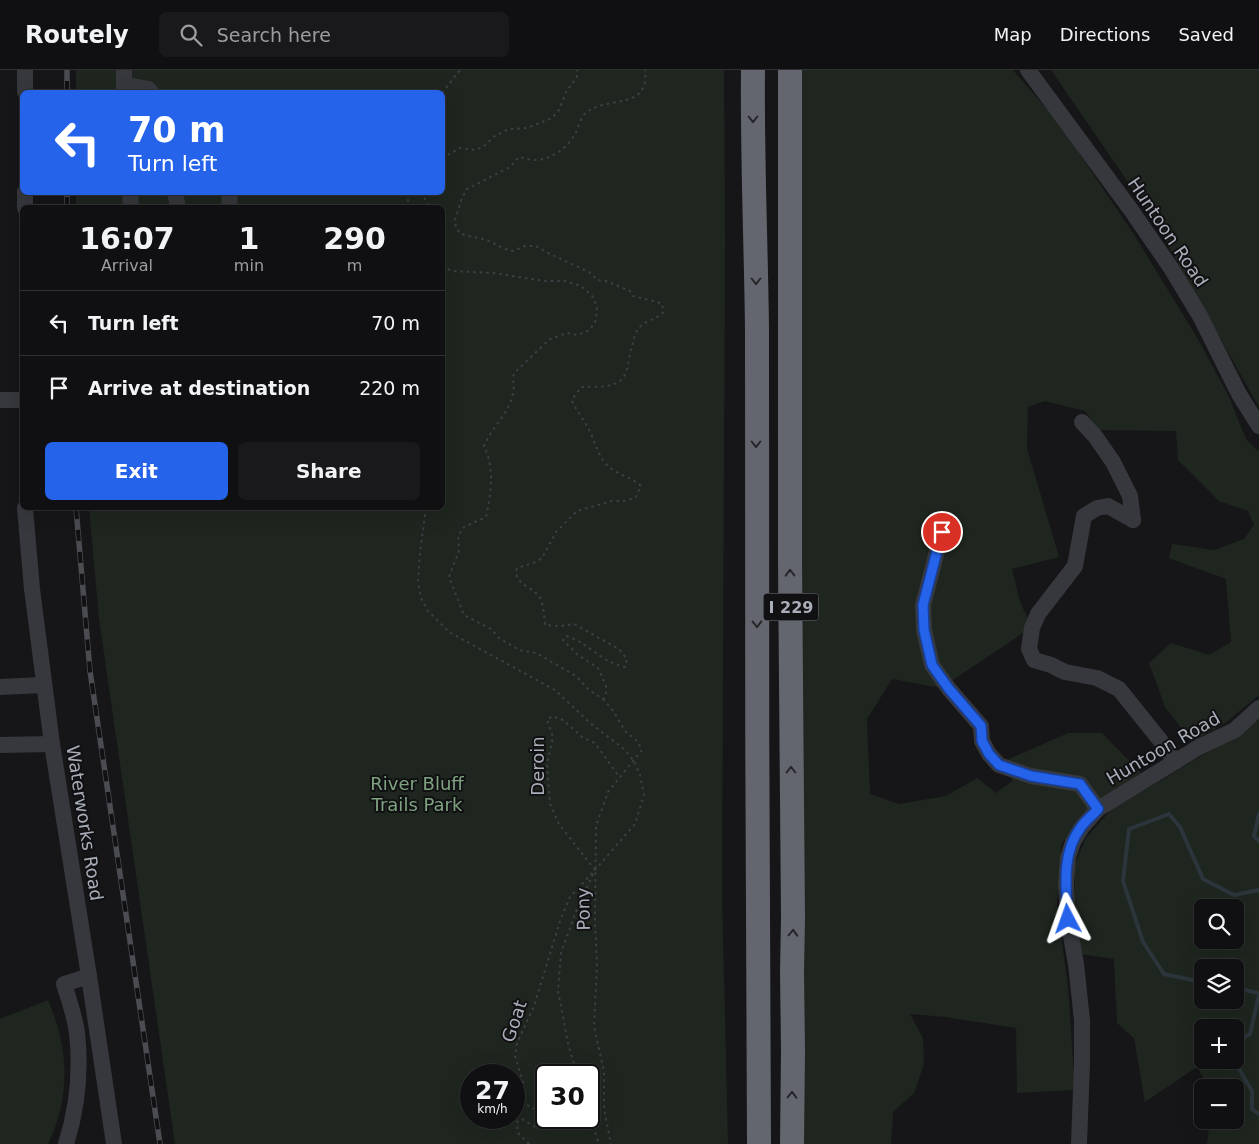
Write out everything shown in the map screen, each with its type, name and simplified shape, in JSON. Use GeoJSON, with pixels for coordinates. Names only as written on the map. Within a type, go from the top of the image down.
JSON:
{"type":"FeatureCollection","features":[{"type":"Feature","properties":{"kind":"highway","name":"I 229"},"geometry":{"type":"LineString","coordinates":[[753,70],[757,331],[756,544],[759,1144]]}},
{"type":"Feature","properties":{"kind":"highway","name":"I 229"},"geometry":{"type":"LineString","coordinates":[[790,70],[792,1144]]}},
{"type":"Feature","properties":{"kind":"street"},"geometry":{"type":"LineString","coordinates":[[25,70],[25,90]]}},
{"type":"Feature","properties":{"kind":"street","name":"Huntoon Road"},"geometry":{"type":"LineString","coordinates":[[1028,70],[1131,210],[1171,268],[1200,316],[1239,394],[1259,426]]}},
{"type":"Feature","properties":{"kind":"street"},"geometry":{"type":"LineString","coordinates":[[125,83],[149,90]]}},
{"type":"Feature","properties":{"kind":"street"},"geometry":{"type":"LineString","coordinates":[[0,400],[20,400]]}},
{"type":"Feature","properties":{"kind":"street"},"geometry":{"type":"LineString","coordinates":[[1082,422],[1096,436],[1117,471],[1130,496],[1133,520],[1108,506],[1097,508],[1084,516],[1075,566],[1038,614],[1032,628],[1028,649],[1034,660],[1065,672],[1097,678],[1119,689],[1175,762]]}},
{"type":"Feature","properties":{"kind":"street","name":"Waterworks Road"},"geometry":{"type":"LineString","coordinates":[[25,510],[32,590],[52,744],[114,1144]]}},
{"type":"Feature","properties":{"kind":"street"},"geometry":{"type":"LineString","coordinates":[[942,532],[923,605],[924,630],[932,665],[949,689],[981,726],[982,741],[989,754],[999,765],[1031,776],[1080,784],[1098,809]]}},
{"type":"Feature","properties":{"kind":"street"},"geometry":{"type":"LineString","coordinates":[[0,687],[44,685]]}},
{"type":"Feature","properties":{"kind":"street","name":"Huntoon Road"},"geometry":{"type":"LineString","coordinates":[[1079,1144],[1082,1020],[1076,964],[1068,919],[1066,884],[1068,857],[1073,842],[1082,826],[1098,809],[1175,762],[1235,730],[1259,708]]}},
{"type":"Feature","properties":{"kind":"street"},"geometry":{"type":"LineString","coordinates":[[0,745],[52,744]]}},
{"type":"Feature","properties":{"kind":"street"},"geometry":{"type":"LineString","coordinates":[[66,1144],[71,1128],[78,1077],[77,1032],[64,984],[89,976]]}},
{"type":"Feature","properties":{"kind":"path"},"geometry":{"type":"LineString","coordinates":[[444,90],[460,70]]}},
{"type":"Feature","properties":{"kind":"path"},"geometry":{"type":"LineString","coordinates":[[445,156],[460,148],[475,150],[483,147],[495,136],[509,129],[527,128],[552,118],[559,110],[566,92],[577,77],[577,70]]}},
{"type":"Feature","properties":{"kind":"path"},"geometry":{"type":"LineString","coordinates":[[603,699],[606,695],[606,686],[598,668],[578,655],[563,640],[566,636],[574,638],[614,665],[625,667],[627,659],[619,648],[574,624],[561,626],[545,625],[539,596],[518,579],[515,572],[517,568],[542,558],[556,532],[577,511],[592,505],[612,501],[625,501],[636,497],[639,492],[641,486],[637,482],[617,474],[607,466],[598,453],[590,432],[572,401],[582,387],[608,386],[619,382],[626,373],[638,328],[648,320],[660,316],[664,311],[662,303],[633,296],[630,291],[606,281],[597,280],[589,272],[536,246],[525,246],[513,251],[487,240],[461,234],[456,228],[454,220],[467,189],[510,166],[519,157],[533,160],[544,159],[559,152],[570,144],[587,112],[602,105],[631,99],[640,93],[645,83],[645,70]]}},
{"type":"Feature","properties":{"kind":"path"},"geometry":{"type":"LineString","coordinates":[[445,268],[452,271],[493,273],[545,281],[565,281],[581,286],[593,297],[597,307],[596,320],[590,330],[578,335],[567,333],[550,339],[514,373],[512,380],[514,392],[509,406],[488,435],[484,446],[491,464],[491,482],[486,517],[464,527],[458,536],[458,551],[449,577],[464,616],[491,630],[499,638],[518,650],[536,653],[576,676],[589,690],[603,699],[614,712],[625,731],[638,742],[642,750],[634,761]]}},
{"type":"Feature","properties":{"kind":"path"},"geometry":{"type":"LineString","coordinates":[[426,510],[418,582],[428,611],[449,632],[555,690],[590,723],[624,749],[634,761],[640,775],[644,795],[635,824],[595,870],[578,906],[561,952],[558,991],[568,1043],[575,1064]]}},
{"type":"Feature","properties":{"kind":"path","name":"Deroin"},"geometry":{"type":"LineString","coordinates":[[595,870],[559,824],[550,804],[548,764],[553,737],[547,720],[552,716],[563,720],[582,737],[595,743],[620,778]]}},
{"type":"Feature","properties":{"kind":"path","name":"Pony"},"geometry":{"type":"LineString","coordinates":[[611,1144],[604,1109],[604,1072],[594,1026],[597,964],[594,922],[596,826],[608,792],[634,761]]}},
{"type":"Feature","properties":{"kind":"path","name":"Goat"},"geometry":{"type":"LineString","coordinates":[[529,1144],[518,1133],[517,1122],[522,1119],[535,1127],[543,1127],[545,1121],[541,1113],[524,1103],[523,1082],[515,1056],[517,1043],[534,1006],[561,918],[570,897],[595,870]]}},
{"type":"Feature","properties":{"kind":"path"},"geometry":{"type":"LineString","coordinates":[[594,1129],[599,1144]]}},
{"type":"Feature","properties":{"kind":"green space","name":"River Bluff Trails Park"},"geometry":{"type":"Polygon","coordinates":[[[76,70],[724,70],[722,895],[728,1144],[175,1144],[99,619],[89,510],[445,510],[445,205],[76,205],[76,195],[445,195],[445,90],[76,90],[76,70]]]}},
{"type":"Feature","properties":{"kind":"green space"},"geometry":{"type":"Polygon","coordinates":[[[800,70],[1013,70],[1058,122],[1133,233],[1198,339],[1229,397],[1246,439],[1259,452],[1259,695],[1225,723],[1192,742],[1165,707],[1149,663],[1171,643],[1209,655],[1231,642],[1226,579],[1169,558],[1172,544],[1214,550],[1244,539],[1254,525],[1248,511],[1219,501],[1178,460],[1176,431],[1099,430],[1085,411],[1045,401],[1028,407],[1027,448],[1059,557],[1012,569],[1020,602],[1032,627],[941,688],[892,679],[867,719],[870,794],[899,804],[946,796],[977,778],[996,793],[1012,781],[1009,759],[1068,733],[1102,733],[1141,773],[1088,809],[1061,845],[1057,905],[1068,987],[1075,1090],[1017,1093],[1016,1028],[945,1017],[910,1014],[923,1038],[924,1064],[914,1093],[893,1112],[891,1144],[802,1144],[800,70]]]}},
{"type":"Feature","properties":{"kind":"green space"},"geometry":{"type":"Polygon","coordinates":[[[1051,70],[1259,70],[1259,407],[1150,214],[1051,70]]]}},
{"type":"Feature","properties":{"kind":"green space"},"geometry":{"type":"Polygon","coordinates":[[[1259,720],[1259,1144],[1207,1144],[1209,1129],[1244,1129],[1244,1079],[1204,1079],[1198,1069],[1244,1069],[1244,1019],[1194,1019],[1194,1069],[1145,1102],[1134,1038],[1117,1023],[1114,959],[1080,954],[1075,900],[1075,864],[1086,838],[1111,810],[1259,720]]]}},
{"type":"Feature","properties":{"kind":"green space"},"geometry":{"type":"Polygon","coordinates":[[[48,1000],[60,1036],[64,1072],[61,1108],[55,1126],[48,1144],[0,1144],[0,1019],[48,1000]]]}},
{"type":"Feature","properties":{"kind":"waterway"},"geometry":{"type":"LineString","coordinates":[[1194,980],[1164,974],[1143,942],[1123,881],[1129,829],[1169,814],[1180,827],[1203,879],[1234,895],[1259,890]]}},
{"type":"Feature","properties":{"kind":"waterway"},"geometry":{"type":"LineString","coordinates":[[1259,814],[1254,836],[1259,841]]}},
{"type":"Feature","properties":{"kind":"waterway"},"geometry":{"type":"LineString","coordinates":[[1244,990],[1259,993]]}},
{"type":"Feature","properties":{"kind":"waterway"},"geometry":{"type":"LineString","coordinates":[[1244,1038],[1250,1034],[1259,995]]}},
{"type":"Feature","properties":{"kind":"waterway"},"geometry":{"type":"LineString","coordinates":[[1239,1069],[1252,1091],[1252,1109],[1259,1114]]}},
{"type":"Feature","properties":{"kind":"railway"},"geometry":{"type":"LineString","coordinates":[[67,70],[67,90]]}},
{"type":"Feature","properties":{"kind":"railway"},"geometry":{"type":"LineString","coordinates":[[67,195],[67,205]]}},
{"type":"Feature","properties":{"kind":"railway"},"geometry":{"type":"LineString","coordinates":[[76,510],[90,671],[160,1144]]}},
{"type":"Feature","properties":{"kind":"route"},"geometry":{"type":"LineString","coordinates":[[942,532],[923,605],[924,630],[932,665],[949,689],[981,726],[982,741],[989,754],[999,765],[1031,776],[1080,784],[1098,809],[1082,826],[1073,842],[1068,857],[1066,884],[1068,919]]}}]}
